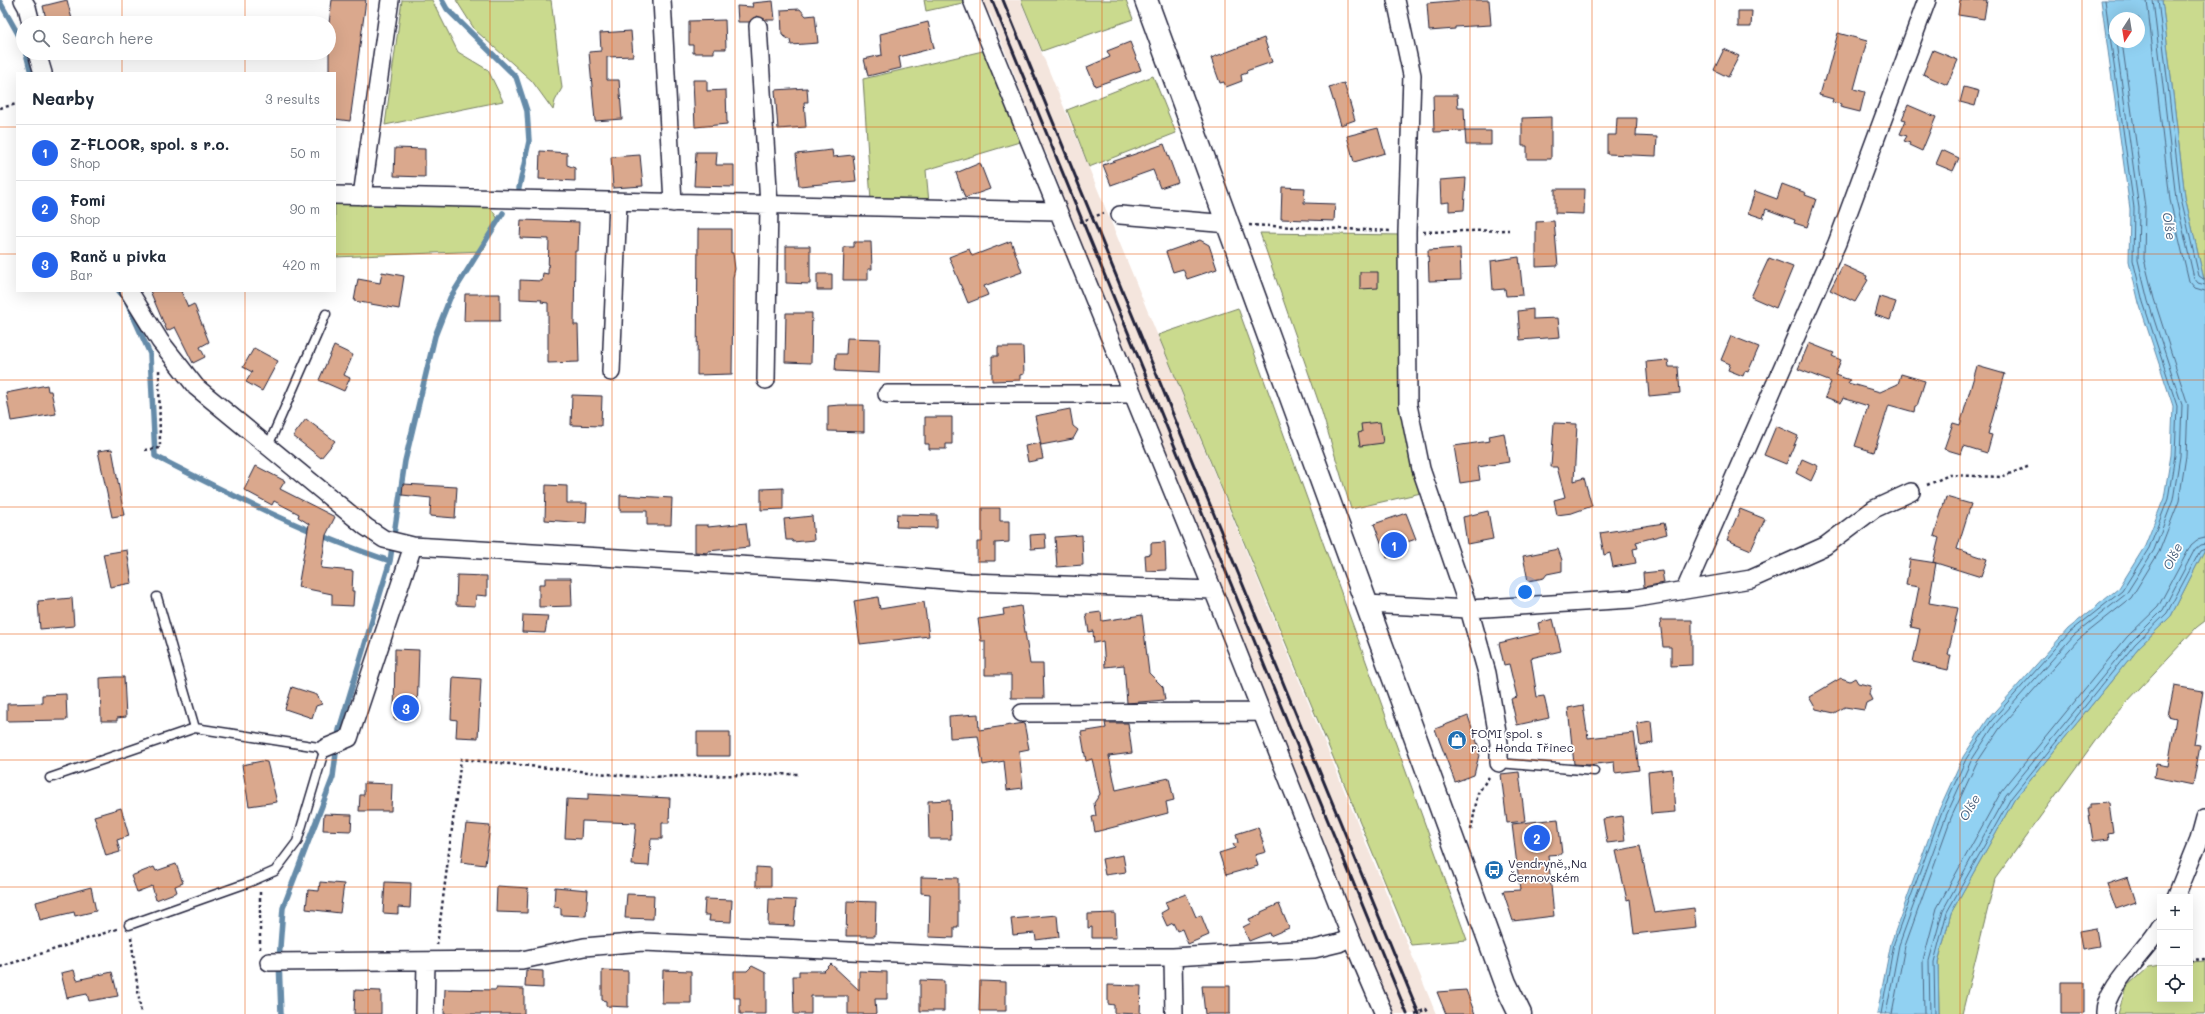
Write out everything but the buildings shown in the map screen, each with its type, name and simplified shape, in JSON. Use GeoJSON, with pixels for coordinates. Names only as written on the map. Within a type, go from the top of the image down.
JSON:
{"type":"FeatureCollection","features":[{"type":"Feature","properties":{"kind":"main road"},"geometry":{"type":"LineString","coordinates":[[1146,0],[1505,983],[1520,1014]]}},
{"type":"Feature","properties":{"kind":"street"},"geometry":{"type":"LineString","coordinates":[[23,0],[27,7],[29,16]]}},
{"type":"Feature","properties":{"kind":"street"},"geometry":{"type":"LineString","coordinates":[[362,196],[390,0]]}},
{"type":"Feature","properties":{"kind":"street"},"geometry":{"type":"LineString","coordinates":[[662,0],[673,203]]}},
{"type":"Feature","properties":{"kind":"street"},"geometry":{"type":"LineString","coordinates":[[972,0],[1060,218],[1214,590],[1351,937],[1384,1014]]}},
{"type":"Feature","properties":{"kind":"street"},"geometry":{"type":"LineString","coordinates":[[1396,0],[1412,76],[1412,122],[1408,169],[1407,232],[1408,405],[1421,469],[1469,609],[1486,674],[1499,743],[1499,763]]}},
{"type":"Feature","properties":{"kind":"street"},"geometry":{"type":"LineString","coordinates":[[1685,590],[1837,243],[1927,0]]}},
{"type":"Feature","properties":{"kind":"street"},"geometry":{"type":"LineString","coordinates":[[758,26],[769,205],[766,380]]}},
{"type":"Feature","properties":{"kind":"street"},"geometry":{"type":"LineString","coordinates":[[39,60],[43,72]]}},
{"type":"Feature","properties":{"kind":"street"},"geometry":{"type":"LineString","coordinates":[[336,195],[769,205],[1060,218]]}},
{"type":"Feature","properties":{"kind":"street"},"geometry":{"type":"LineString","coordinates":[[611,372],[618,202]]}},
{"type":"Feature","properties":{"kind":"street"},"geometry":{"type":"LineString","coordinates":[[1120,215],[1229,224]]}},
{"type":"Feature","properties":{"kind":"street"},"geometry":{"type":"LineString","coordinates":[[130,292],[160,341],[196,387],[366,527],[384,539],[409,545],[824,570],[969,582],[1214,590]]}},
{"type":"Feature","properties":{"kind":"street"},"geometry":{"type":"LineString","coordinates":[[887,394],[1133,394]]}},
{"type":"Feature","properties":{"kind":"street"},"geometry":{"type":"LineString","coordinates":[[1366,604],[1469,609],[1632,599],[1751,579],[1825,546],[1874,509],[1911,492]]}},
{"type":"Feature","properties":{"kind":"street"},"geometry":{"type":"LineString","coordinates":[[325,748],[349,738],[409,545]]}},
{"type":"Feature","properties":{"kind":"street"},"geometry":{"type":"LineString","coordinates":[[1022,714],[1262,712]]}},
{"type":"Feature","properties":{"kind":"street"},"geometry":{"type":"LineString","coordinates":[[2177,894],[2199,840],[2205,818]]}},
{"type":"Feature","properties":{"kind":"street"},"geometry":{"type":"LineString","coordinates":[[2105,1014],[2104,1006],[2129,966],[2154,939],[2158,930]]}},
{"type":"Feature","properties":{"kind":"street"},"geometry":{"type":"LineString","coordinates":[[277,962],[522,960],[584,947],[643,942],[990,957],[1173,957],[1314,949],[1339,943],[1351,937]]}},
{"type":"Feature","properties":{"kind":"street"},"geometry":{"type":"LineString","coordinates":[[1173,957],[1174,1014]]}},
{"type":"Feature","properties":{"kind":"street"},"geometry":{"type":"LineString","coordinates":[[425,1014],[431,961]]}},
{"type":"Feature","properties":{"kind":"lane"},"geometry":{"type":"LineString","coordinates":[[268,446],[326,314]]}},
{"type":"Feature","properties":{"kind":"lane"},"geometry":{"type":"LineString","coordinates":[[157,597],[195,728]]}},
{"type":"Feature","properties":{"kind":"lane"},"geometry":{"type":"LineString","coordinates":[[50,778],[195,728],[325,748],[297,842],[275,871],[130,925]]}},
{"type":"Feature","properties":{"kind":"lane"},"geometry":{"type":"LineString","coordinates":[[1499,763],[1594,771]]}},
{"type":"Feature","properties":{"kind":"path"},"geometry":{"type":"LineString","coordinates":[[0,108],[16,104]]}},
{"type":"Feature","properties":{"kind":"path"},"geometry":{"type":"LineString","coordinates":[[1060,218],[1068,224],[1066,218],[1069,218],[1076,223],[1104,213],[1120,215]]}},
{"type":"Feature","properties":{"kind":"path"},"geometry":{"type":"LineString","coordinates":[[1229,224],[1407,232],[1509,230]]}},
{"type":"Feature","properties":{"kind":"path"},"geometry":{"type":"LineString","coordinates":[[145,450],[160,448],[158,389],[160,341]]}},
{"type":"Feature","properties":{"kind":"path"},"geometry":{"type":"LineString","coordinates":[[1911,492],[1949,475],[2001,478],[2030,466]]}},
{"type":"Feature","properties":{"kind":"path"},"geometry":{"type":"LineString","coordinates":[[431,961],[460,759],[637,777],[798,774]]}},
{"type":"Feature","properties":{"kind":"path"},"geometry":{"type":"LineString","coordinates":[[1470,835],[1478,793],[1499,763]]}},
{"type":"Feature","properties":{"kind":"path"},"geometry":{"type":"LineString","coordinates":[[261,877],[260,956],[277,962]]}},
{"type":"Feature","properties":{"kind":"path"},"geometry":{"type":"LineString","coordinates":[[0,967],[130,925],[141,1014]]}},
{"type":"Feature","properties":{"kind":"path"},"geometry":{"type":"LineString","coordinates":[[2193,960],[2205,958]]}},
{"type":"Feature","properties":{"kind":"path"},"geometry":{"type":"LineString","coordinates":[[1415,1014],[1426,1009],[1429,1014]]}},
{"type":"Feature","properties":{"kind":"shaded area"},"geometry":{"type":"Polygon","coordinates":[[[984,0],[1020,0],[1436,1014],[1391,1014],[1060,207],[1061,190],[1046,152],[1041,148],[1038,134],[1029,111],[1026,110],[1023,102],[1024,99],[990,14],[986,13],[982,4],[984,0]]]}},
{"type":"Feature","properties":{"kind":"green space"},"geometry":{"type":"Polygon","coordinates":[[[402,0],[432,0],[458,52],[488,70],[503,101],[385,125],[402,0]]]}},
{"type":"Feature","properties":{"kind":"green space"},"geometry":{"type":"Polygon","coordinates":[[[456,0],[551,0],[562,88],[555,101],[553,110],[532,81],[475,30],[456,0]]]}},
{"type":"Feature","properties":{"kind":"green space"},"geometry":{"type":"Polygon","coordinates":[[[924,0],[966,0],[967,2],[926,11],[924,0]]]}},
{"type":"Feature","properties":{"kind":"green space"},"geometry":{"type":"Polygon","coordinates":[[[1021,0],[1126,0],[1133,19],[1042,51],[1021,0]]]}},
{"type":"Feature","properties":{"kind":"green space"},"geometry":{"type":"Polygon","coordinates":[[[2162,0],[2205,0],[2205,284],[2185,197],[2162,0]]]}},
{"type":"Feature","properties":{"kind":"green space"},"geometry":{"type":"Polygon","coordinates":[[[987,50],[1023,141],[926,170],[929,203],[871,201],[863,79],[987,50]]]}},
{"type":"Feature","properties":{"kind":"green space"},"geometry":{"type":"Polygon","coordinates":[[[1153,76],[1176,133],[1089,167],[1067,110],[1153,76]]]}},
{"type":"Feature","properties":{"kind":"green space"},"geometry":{"type":"Polygon","coordinates":[[[336,202],[488,204],[498,219],[483,251],[336,257],[336,202]]]}},
{"type":"Feature","properties":{"kind":"green space"},"geometry":{"type":"Polygon","coordinates":[[[1260,233],[1402,235],[1421,493],[1351,509],[1321,409],[1260,233]]]}},
{"type":"Feature","properties":{"kind":"green space"},"geometry":{"type":"Polygon","coordinates":[[[1238,308],[1467,940],[1411,945],[1158,335],[1238,308]]]}},
{"type":"Feature","properties":{"kind":"green space"},"geometry":{"type":"Polygon","coordinates":[[[2205,549],[2205,621],[2197,627],[2111,719],[1995,879],[1962,1014],[1939,1014],[1938,963],[1951,913],[2014,800],[2139,647],[2171,616],[2205,549]]]}},
{"type":"Feature","properties":{"kind":"green space"},"geometry":{"type":"Polygon","coordinates":[[[2205,961],[2205,1014],[2118,1014],[2126,987],[2148,967],[2157,966],[2157,1002],[2193,1002],[2193,962],[2205,961]]]}},
{"type":"Feature","properties":{"kind":"water","name":"Olše"},"geometry":{"type":"Polygon","coordinates":[[[2101,0],[2162,0],[2185,197],[2205,284],[2205,549],[2171,616],[2139,647],[2014,800],[1951,913],[1938,962],[1939,1014],[1877,1014],[1891,943],[1938,812],[1963,757],[1988,719],[2068,629],[2119,588],[2145,546],[2164,498],[2171,455],[2173,406],[2139,303],[2129,261],[2130,209],[2101,0]]]}},
{"type":"Feature","properties":{"kind":"waterway"},"geometry":{"type":"LineString","coordinates":[[442,0],[447,9],[516,77],[527,111],[529,141],[519,188]]}},
{"type":"Feature","properties":{"kind":"waterway"},"geometry":{"type":"LineString","coordinates":[[0,2],[16,31]]}},
{"type":"Feature","properties":{"kind":"waterway"},"geometry":{"type":"LineString","coordinates":[[28,60],[31,72]]}},
{"type":"Feature","properties":{"kind":"waterway"},"geometry":{"type":"LineString","coordinates":[[390,561],[405,461],[435,336],[450,298],[503,213]]}},
{"type":"Feature","properties":{"kind":"waterway"},"geometry":{"type":"LineString","coordinates":[[120,292],[126,300],[150,354],[155,456],[270,513],[329,539],[390,561],[339,730],[333,777],[283,908],[279,960],[281,1014]]}},
{"type":"Feature","properties":{"kind":"railway"},"geometry":{"type":"LineString","coordinates":[[992,0],[1407,1014]]}},
{"type":"Feature","properties":{"kind":"railway"},"geometry":{"type":"LineString","coordinates":[[1003,0],[1419,1014]]}},
{"type":"Feature","properties":{"kind":"place","name":"Z-FLOOR, spol. s r.o."},"geometry":{"type":"Point","coordinates":[1394,545]}},
{"type":"Feature","properties":{"kind":"place","name":"Ranč u pivka"},"geometry":{"type":"Point","coordinates":[406,708]}},
{"type":"Feature","properties":{"kind":"place","name":"FOMI spol. s r.o. Honda Třinec"},"geometry":{"type":"Point","coordinates":[1457,740]}},
{"type":"Feature","properties":{"kind":"place","name":"Fomi"},"geometry":{"type":"Point","coordinates":[1537,838]}},
{"type":"Feature","properties":{"kind":"place","name":"Vendryně,,Na Černovském"},"geometry":{"type":"Point","coordinates":[1494,870]}}]}
